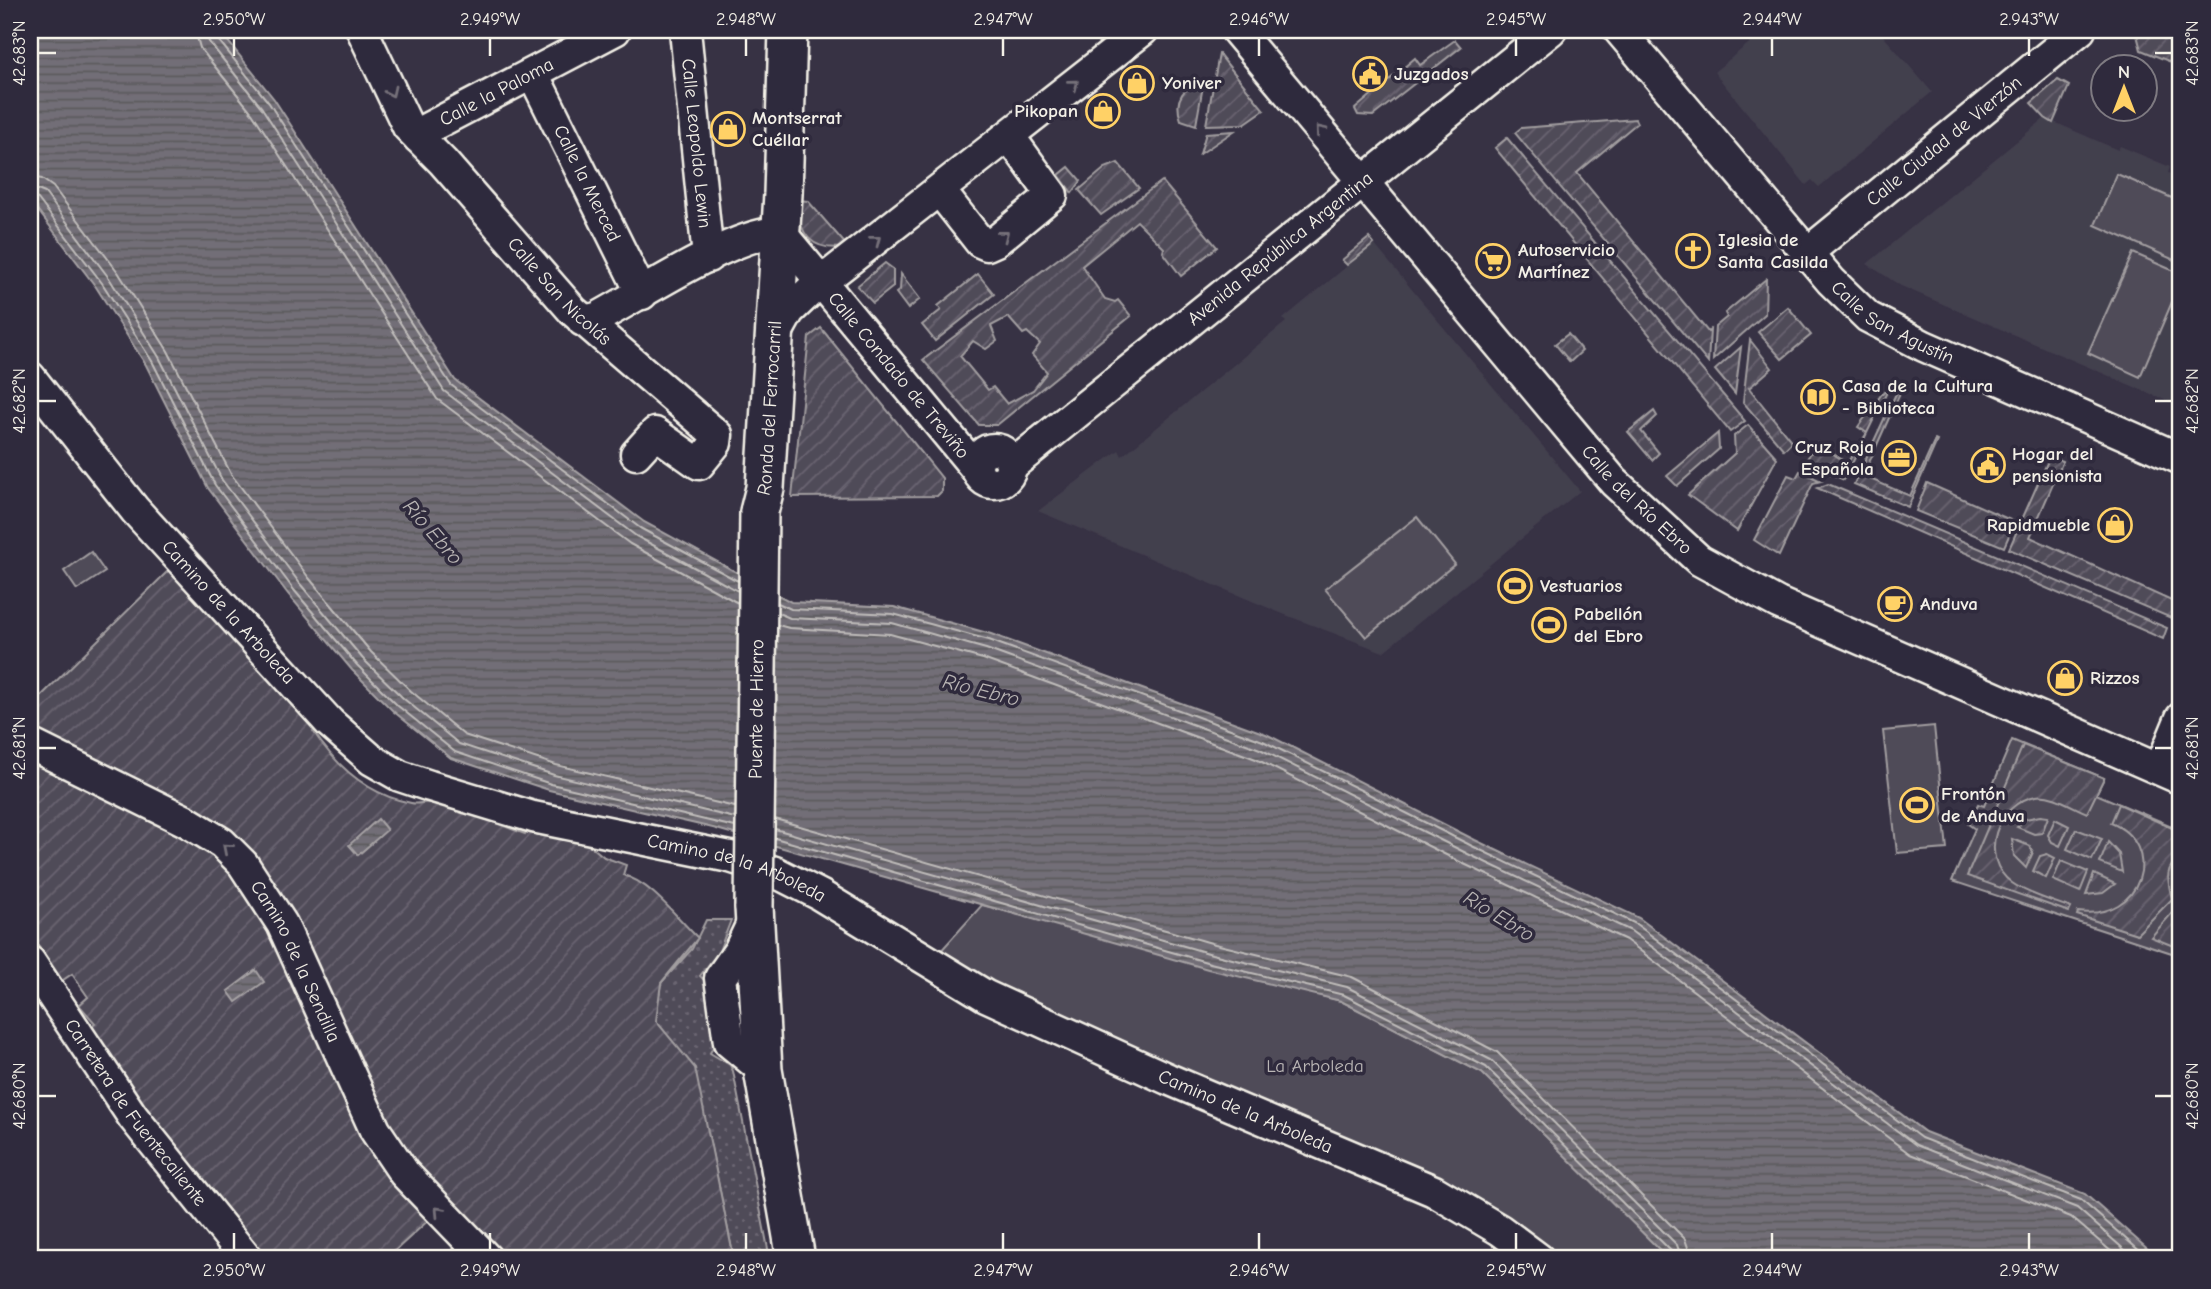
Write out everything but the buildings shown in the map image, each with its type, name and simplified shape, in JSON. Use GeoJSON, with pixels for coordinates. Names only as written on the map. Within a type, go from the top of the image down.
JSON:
{"type":"FeatureCollection","features":[{"type":"Feature","properties":{"kind":"main road","name":"Ronda del Ferrocarril"},"geometry":{"type":"LineString","coordinates":[[759,512],[765,488],[774,339],[764,30]]}},
{"type":"Feature","properties":{"kind":"main road","name":"Ronda del Ferrocarril"},"geometry":{"type":"LineString","coordinates":[[759,512],[753,502],[770,232],[788,30]]}},
{"type":"Feature","properties":{"kind":"main road","name":"Puente de Hierro"},"geometry":{"type":"LineString","coordinates":[[759,512],[754,913],[741,1008],[763,1070],[796,1259]]}},
{"type":"Feature","properties":{"kind":"street","name":"Calle San Nicolás"},"geometry":{"type":"LineString","coordinates":[[362,30],[408,127],[583,321],[717,435],[716,443],[699,464],[655,433],[636,454]]}},
{"type":"Feature","properties":{"kind":"street","name":"Calle la Paloma"},"geometry":{"type":"LineString","coordinates":[[418,138],[426,129],[615,30]]}},
{"type":"Feature","properties":{"kind":"street","name":"Calle Leopoldo Lewin"},"geometry":{"type":"LineString","coordinates":[[685,30],[708,257]]}},
{"type":"Feature","properties":{"kind":"street","name":"Calle Condado de Treviño"},"geometry":{"type":"LineString","coordinates":[[774,339],[789,311],[822,281],[1143,30]]}},
{"type":"Feature","properties":{"kind":"street","name":"Calle del Río Ebro"},"geometry":{"type":"LineString","coordinates":[[1236,30],[1614,482],[1699,560],[1778,603],[2170,774]]}},
{"type":"Feature","properties":{"kind":"street","name":"Avenida República Argentina"},"geometry":{"type":"LineString","coordinates":[[977,470],[978,459],[992,449],[1003,451],[1011,466],[1550,30]]}},
{"type":"Feature","properties":{"kind":"street","name":"Calle San Agustín"},"geometry":{"type":"LineString","coordinates":[[1619,30],[1837,288],[1868,317],[1926,347],[2181,459]]}},
{"type":"Feature","properties":{"kind":"street","name":"Calle Ciudad de Vierzón"},"geometry":{"type":"LineString","coordinates":[[1807,253],[2080,30]]}},
{"type":"Feature","properties":{"kind":"street","name":"Calle la Merced"},"geometry":{"type":"LineString","coordinates":[[533,74],[642,294]]}},
{"type":"Feature","properties":{"kind":"street"},"geometry":{"type":"LineString","coordinates":[[940,191],[980,242],[987,245],[996,242],[1052,195],[1009,136]]}},
{"type":"Feature","properties":{"kind":"street","name":"Calle Leopoldo Lewin"},"geometry":{"type":"LineString","coordinates":[[583,321],[597,318],[708,257],[770,232]]}},
{"type":"Feature","properties":{"kind":"street","name":"Calle Condado de Treviño"},"geometry":{"type":"LineString","coordinates":[[770,232],[822,281],[977,470]]}},
{"type":"Feature","properties":{"kind":"street","name":"Camino de la Arboleda"},"geometry":{"type":"LineString","coordinates":[[30,377],[127,500],[174,554],[330,723],[355,748],[393,773],[533,817],[730,857],[775,872],[820,895],[985,996],[1168,1079],[1434,1191],[1500,1230],[1538,1259]]}},
{"type":"Feature","properties":{"kind":"street"},"geometry":{"type":"LineString","coordinates":[[2170,774],[2181,718]]}},
{"type":"Feature","properties":{"kind":"street","name":"Camino de la Sendilla"},"geometry":{"type":"LineString","coordinates":[[30,744],[164,809],[207,833],[238,858],[282,925],[379,1136],[404,1173],[487,1259]]}},
{"type":"Feature","properties":{"kind":"street","name":"Carretera de Fuentecaliente"},"geometry":{"type":"LineString","coordinates":[[30,962],[133,1117],[247,1259]]}},
{"type":"Feature","properties":{"kind":"shaded area"},"geometry":{"type":"Polygon","coordinates":[[[1765,30],[1878,30],[1932,92],[1819,187],[1812,180],[1806,185],[1714,72],[1765,30]]]}},
{"type":"Feature","properties":{"kind":"shaded area"},"geometry":{"type":"Polygon","coordinates":[[[2045,118],[2118,150],[2120,146],[2170,167],[2168,173],[2181,179],[2181,407],[1901,286],[1867,264],[2045,118]]]}},
{"type":"Feature","properties":{"kind":"shaded area"},"geometry":{"type":"Polygon","coordinates":[[[1374,244],[1580,491],[1383,652],[1283,614],[1038,511],[1119,450],[1122,456],[1286,322],[1283,319],[1374,244]]]}},
{"type":"Feature","properties":{"kind":"green space"},"geometry":{"type":"Polygon","coordinates":[[[2145,30],[2181,30],[2181,66],[2158,57],[2158,52],[2141,50],[2137,35],[2145,30]]]}},
{"type":"Feature","properties":{"kind":"green space"},"geometry":{"type":"Polygon","coordinates":[[[1455,40],[1461,47],[1373,116],[1358,115],[1355,109],[1415,58],[1420,65],[1455,40]]]}},
{"type":"Feature","properties":{"kind":"green space"},"geometry":{"type":"Polygon","coordinates":[[[1219,54],[1264,110],[1244,124],[1206,125],[1219,54]]]}},
{"type":"Feature","properties":{"kind":"green space"},"geometry":{"type":"Polygon","coordinates":[[[1204,80],[1196,125],[1181,120],[1178,106],[1182,94],[1204,80]]]}},
{"type":"Feature","properties":{"kind":"green space"},"geometry":{"type":"Polygon","coordinates":[[[2058,80],[2069,86],[2053,123],[2031,103],[2058,80]]]}},
{"type":"Feature","properties":{"kind":"green space"},"geometry":{"type":"Polygon","coordinates":[[[1635,119],[1637,123],[1577,173],[1708,332],[1710,330],[1708,363],[1515,133],[1521,128],[1635,119]]]}},
{"type":"Feature","properties":{"kind":"green space"},"geometry":{"type":"Polygon","coordinates":[[[1234,131],[1200,154],[1206,133],[1234,131]]]}},
{"type":"Feature","properties":{"kind":"green space"},"geometry":{"type":"Polygon","coordinates":[[[1507,138],[1745,421],[1730,432],[1495,148],[1507,138]]]}},
{"type":"Feature","properties":{"kind":"green space"},"geometry":{"type":"Polygon","coordinates":[[[1118,163],[1139,188],[1101,215],[1079,190],[1105,168],[1118,163]]]}},
{"type":"Feature","properties":{"kind":"green space"},"geometry":{"type":"Polygon","coordinates":[[[1069,167],[1081,181],[1072,193],[1059,175],[1069,167]]]}},
{"type":"Feature","properties":{"kind":"green space"},"geometry":{"type":"Polygon","coordinates":[[[2117,174],[2181,202],[2181,263],[2095,225],[2117,174]]]}},
{"type":"Feature","properties":{"kind":"green space"},"geometry":{"type":"Polygon","coordinates":[[[1162,181],[1217,247],[1181,276],[1163,252],[1164,248],[1137,221],[1082,266],[1105,299],[1115,302],[1118,300],[1131,316],[997,425],[979,425],[923,360],[1162,181]],[[1008,317],[991,326],[997,341],[986,349],[973,341],[960,356],[988,390],[993,387],[1007,404],[1033,390],[1047,372],[1032,355],[1040,344],[1027,332],[1023,334],[1008,317]]]}},
{"type":"Feature","properties":{"kind":"green space"},"geometry":{"type":"Polygon","coordinates":[[[797,200],[808,201],[848,247],[825,247],[809,239],[801,223],[797,200]]]}},
{"type":"Feature","properties":{"kind":"green space"},"geometry":{"type":"Polygon","coordinates":[[[1369,238],[1374,244],[1347,265],[1342,260],[1369,238]]]}},
{"type":"Feature","properties":{"kind":"green space"},"geometry":{"type":"Polygon","coordinates":[[[2133,253],[2181,274],[2181,281],[2140,377],[2088,353],[2133,253]]]}},
{"type":"Feature","properties":{"kind":"green space"},"geometry":{"type":"Polygon","coordinates":[[[885,263],[893,269],[893,287],[873,303],[857,286],[885,263]]]}},
{"type":"Feature","properties":{"kind":"green space"},"geometry":{"type":"Polygon","coordinates":[[[901,274],[920,299],[908,309],[896,293],[900,290],[901,274]]]}},
{"type":"Feature","properties":{"kind":"green space"},"geometry":{"type":"Polygon","coordinates":[[[978,274],[994,294],[935,341],[922,325],[941,310],[938,306],[978,274]]]}},
{"type":"Feature","properties":{"kind":"green space"},"geometry":{"type":"Polygon","coordinates":[[[1766,279],[1765,314],[1713,360],[1715,327],[1727,317],[1725,313],[1766,279]]]}},
{"type":"Feature","properties":{"kind":"green space"},"geometry":{"type":"Polygon","coordinates":[[[1788,307],[1811,335],[1782,359],[1758,332],[1788,307]]]}},
{"type":"Feature","properties":{"kind":"green space"},"geometry":{"type":"Polygon","coordinates":[[[821,328],[942,478],[942,491],[937,496],[792,497],[809,337],[821,328]]]}},
{"type":"Feature","properties":{"kind":"green space"},"geometry":{"type":"Polygon","coordinates":[[[1568,334],[1582,351],[1570,362],[1555,344],[1568,334]]]}},
{"type":"Feature","properties":{"kind":"green space"},"geometry":{"type":"Polygon","coordinates":[[[1750,340],[1772,368],[1749,388],[1792,442],[1784,450],[1743,402],[1750,340]]]}},
{"type":"Feature","properties":{"kind":"green space"},"geometry":{"type":"Polygon","coordinates":[[[1741,347],[1735,394],[1715,370],[1741,347]]]}},
{"type":"Feature","properties":{"kind":"green space"},"geometry":{"type":"Polygon","coordinates":[[[1899,387],[1902,389],[1863,476],[1910,496],[1935,440],[1937,441],[1908,507],[1854,484],[1899,387]]]}},
{"type":"Feature","properties":{"kind":"green space"},"geometry":{"type":"Polygon","coordinates":[[[1884,391],[1887,392],[1867,433],[1858,427],[1884,391]]]}},
{"type":"Feature","properties":{"kind":"green space"},"geometry":{"type":"Polygon","coordinates":[[[1654,411],[1657,416],[1641,431],[1659,453],[1652,460],[1628,432],[1654,411]]]}},
{"type":"Feature","properties":{"kind":"green space"},"geometry":{"type":"Polygon","coordinates":[[[1748,425],[1777,458],[1737,531],[1688,495],[1735,453],[1734,436],[1748,425]]]}},
{"type":"Feature","properties":{"kind":"green space"},"geometry":{"type":"Polygon","coordinates":[[[1718,433],[1719,449],[1677,486],[1667,476],[1718,433]]]}},
{"type":"Feature","properties":{"kind":"green space"},"geometry":{"type":"Polygon","coordinates":[[[1867,433],[1844,480],[1805,462],[1817,443],[1847,463],[1867,433]]]}},
{"type":"Feature","properties":{"kind":"green space"},"geometry":{"type":"Polygon","coordinates":[[[2050,456],[2063,461],[2030,537],[2176,603],[2171,618],[2009,549],[2050,456]]]}},
{"type":"Feature","properties":{"kind":"green space"},"geometry":{"type":"Polygon","coordinates":[[[1800,471],[1821,481],[1813,483],[1779,556],[1754,540],[1788,475],[1796,478],[1800,471]]]}},
{"type":"Feature","properties":{"kind":"green space"},"geometry":{"type":"Polygon","coordinates":[[[1927,483],[2015,522],[2004,547],[1916,511],[1927,483]]]}},
{"type":"Feature","properties":{"kind":"green space"},"geometry":{"type":"Polygon","coordinates":[[[1828,484],[2167,628],[2163,639],[1817,488],[1828,484]]]}},
{"type":"Feature","properties":{"kind":"green space"},"geometry":{"type":"Polygon","coordinates":[[[1417,517],[1455,564],[1366,637],[1325,589],[1417,517]]]}},
{"type":"Feature","properties":{"kind":"green space"},"geometry":{"type":"Polygon","coordinates":[[[91,552],[105,572],[77,590],[64,571],[91,552]]]}},
{"type":"Feature","properties":{"kind":"green space"},"geometry":{"type":"Polygon","coordinates":[[[169,570],[317,728],[313,731],[322,744],[355,778],[395,799],[444,806],[525,834],[527,828],[586,842],[604,857],[626,865],[623,875],[654,893],[698,938],[661,983],[656,1021],[695,1068],[734,1259],[497,1259],[413,1173],[256,869],[30,737],[30,707],[169,570]]]}},
{"type":"Feature","properties":{"kind":"green space","name":"Frontón de Anduva"},"geometry":{"type":"Polygon","coordinates":[[[1934,726],[1947,849],[1897,853],[1883,731],[1934,726]]]}},
{"type":"Feature","properties":{"kind":"green space"},"geometry":{"type":"Polygon","coordinates":[[[2012,740],[2104,778],[2096,794],[2181,830],[2181,956],[1952,881],[1975,829],[1968,824],[1978,804],[1984,806],[2012,740]]]}},
{"type":"Feature","properties":{"kind":"green space"},"geometry":{"type":"Polygon","coordinates":[[[2023,745],[2104,778],[2087,813],[2055,798],[2036,796],[2011,809],[1996,832],[1994,846],[2001,872],[2025,891],[2071,908],[2069,912],[1967,876],[2023,745]]]}},
{"type":"Feature","properties":{"kind":"green space"},"geometry":{"type":"Polygon","coordinates":[[[30,752],[224,853],[432,1217],[386,1259],[269,1259],[170,1143],[90,1027],[95,1023],[79,1005],[88,997],[72,974],[60,982],[30,932],[30,752]]]}},
{"type":"Feature","properties":{"kind":"green space"},"geometry":{"type":"Polygon","coordinates":[[[2119,804],[2181,832],[2181,857],[2171,866],[2168,875],[2172,899],[2137,934],[2077,915],[2078,912],[2100,912],[2118,905],[2131,894],[2139,879],[2141,863],[2138,847],[2128,834],[2111,823],[2119,804]]]}},
{"type":"Feature","properties":{"kind":"green space"},"geometry":{"type":"Polygon","coordinates":[[[2048,817],[2042,833],[2034,834],[2017,827],[2026,819],[2048,817]]]}},
{"type":"Feature","properties":{"kind":"green space"},"geometry":{"type":"Polygon","coordinates":[[[2055,819],[2069,826],[2060,846],[2052,842],[2048,835],[2055,819]]]}},
{"type":"Feature","properties":{"kind":"green space"},"geometry":{"type":"Polygon","coordinates":[[[2076,829],[2102,839],[2092,860],[2067,849],[2076,829]]]}},
{"type":"Feature","properties":{"kind":"green space"},"geometry":{"type":"Polygon","coordinates":[[[2012,839],[2030,846],[2033,852],[2026,868],[2014,856],[2012,839]]]}},
{"type":"Feature","properties":{"kind":"green space"},"geometry":{"type":"Polygon","coordinates":[[[2108,842],[2119,854],[2122,872],[2100,863],[2108,842]]]}},
{"type":"Feature","properties":{"kind":"green space"},"geometry":{"type":"Polygon","coordinates":[[[2047,854],[2055,858],[2046,878],[2033,871],[2040,856],[2047,854]]]}},
{"type":"Feature","properties":{"kind":"green space"},"geometry":{"type":"Polygon","coordinates":[[[2061,861],[2088,872],[2080,892],[2053,880],[2061,861]]]}},
{"type":"Feature","properties":{"kind":"green space"},"geometry":{"type":"Polygon","coordinates":[[[2094,874],[2115,884],[2103,893],[2086,895],[2094,874]]]}},
{"type":"Feature","properties":{"kind":"green space","name":"La Arboleda"},"geometry":{"type":"Polygon","coordinates":[[[982,905],[1341,1001],[1482,1073],[1669,1259],[1539,1259],[1500,1230],[930,963],[982,905]]]}},
{"type":"Feature","properties":{"kind":"green space"},"geometry":{"type":"Polygon","coordinates":[[[2181,905],[2181,949],[2151,937],[2181,905]]]}},
{"type":"Feature","properties":{"kind":"green space"},"geometry":{"type":"Polygon","coordinates":[[[706,920],[731,920],[719,951],[700,976],[708,984],[715,1044],[710,1053],[730,1065],[733,1071],[770,1259],[734,1259],[710,1143],[655,1019],[661,983],[692,949],[706,920]]]}},
{"type":"Feature","properties":{"kind":"water","name":"Río Ebro"},"geometry":{"type":"Polygon","coordinates":[[[30,30],[219,30],[274,99],[455,380],[644,522],[791,602],[894,607],[991,634],[1266,734],[1475,840],[1639,918],[1925,1132],[2085,1194],[2159,1259],[1669,1259],[1482,1073],[1341,1001],[1208,969],[713,828],[549,790],[451,758],[393,711],[352,670],[288,594],[208,488],[146,365],[96,287],[30,200],[30,30]]]}},
{"type":"Feature","properties":{"kind":"water"},"geometry":{"type":"Polygon","coordinates":[[[378,819],[387,830],[358,855],[349,845],[378,819]]]}},
{"type":"Feature","properties":{"kind":"water"},"geometry":{"type":"Polygon","coordinates":[[[256,970],[264,982],[236,1002],[228,991],[256,970]]]}},
{"type":"Feature","properties":{"kind":"place","name":"Juzgados"},"geometry":{"type":"Point","coordinates":[1370,74]}},
{"type":"Feature","properties":{"kind":"place","name":"Yoniver"},"geometry":{"type":"Point","coordinates":[1137,83]}},
{"type":"Feature","properties":{"kind":"place","name":"Pikopan"},"geometry":{"type":"Point","coordinates":[1103,111]}},
{"type":"Feature","properties":{"kind":"place","name":"Montserrat Cuéllar"},"geometry":{"type":"Point","coordinates":[728,129]}},
{"type":"Feature","properties":{"kind":"place","name":"Iglesia de Santa Casilda"},"geometry":{"type":"Point","coordinates":[1693,251]}},
{"type":"Feature","properties":{"kind":"place","name":"Autoservicio Martínez"},"geometry":{"type":"Point","coordinates":[1493,261]}},
{"type":"Feature","properties":{"kind":"place","name":"Casa de la Cultura - Biblioteca"},"geometry":{"type":"Point","coordinates":[1818,397]}},
{"type":"Feature","properties":{"kind":"place","name":"Cruz Roja Española"},"geometry":{"type":"Point","coordinates":[1899,458]}},
{"type":"Feature","properties":{"kind":"place","name":"Hogar del pensionista"},"geometry":{"type":"Point","coordinates":[1988,465]}},
{"type":"Feature","properties":{"kind":"place","name":"Rapidmueble"},"geometry":{"type":"Point","coordinates":[2115,525]}},
{"type":"Feature","properties":{"kind":"place","name":"Vestuarios"},"geometry":{"type":"Point","coordinates":[1515,586]}},
{"type":"Feature","properties":{"kind":"place","name":"Anduva"},"geometry":{"type":"Point","coordinates":[1895,604]}},
{"type":"Feature","properties":{"kind":"place","name":"Pabellón del Ebro"},"geometry":{"type":"Point","coordinates":[1549,625]}},
{"type":"Feature","properties":{"kind":"place","name":"Rizzos"},"geometry":{"type":"Point","coordinates":[2065,678]}},
{"type":"Feature","properties":{"kind":"place","name":"Frontón de Anduva"},"geometry":{"type":"Point","coordinates":[1917,805]}}]}
